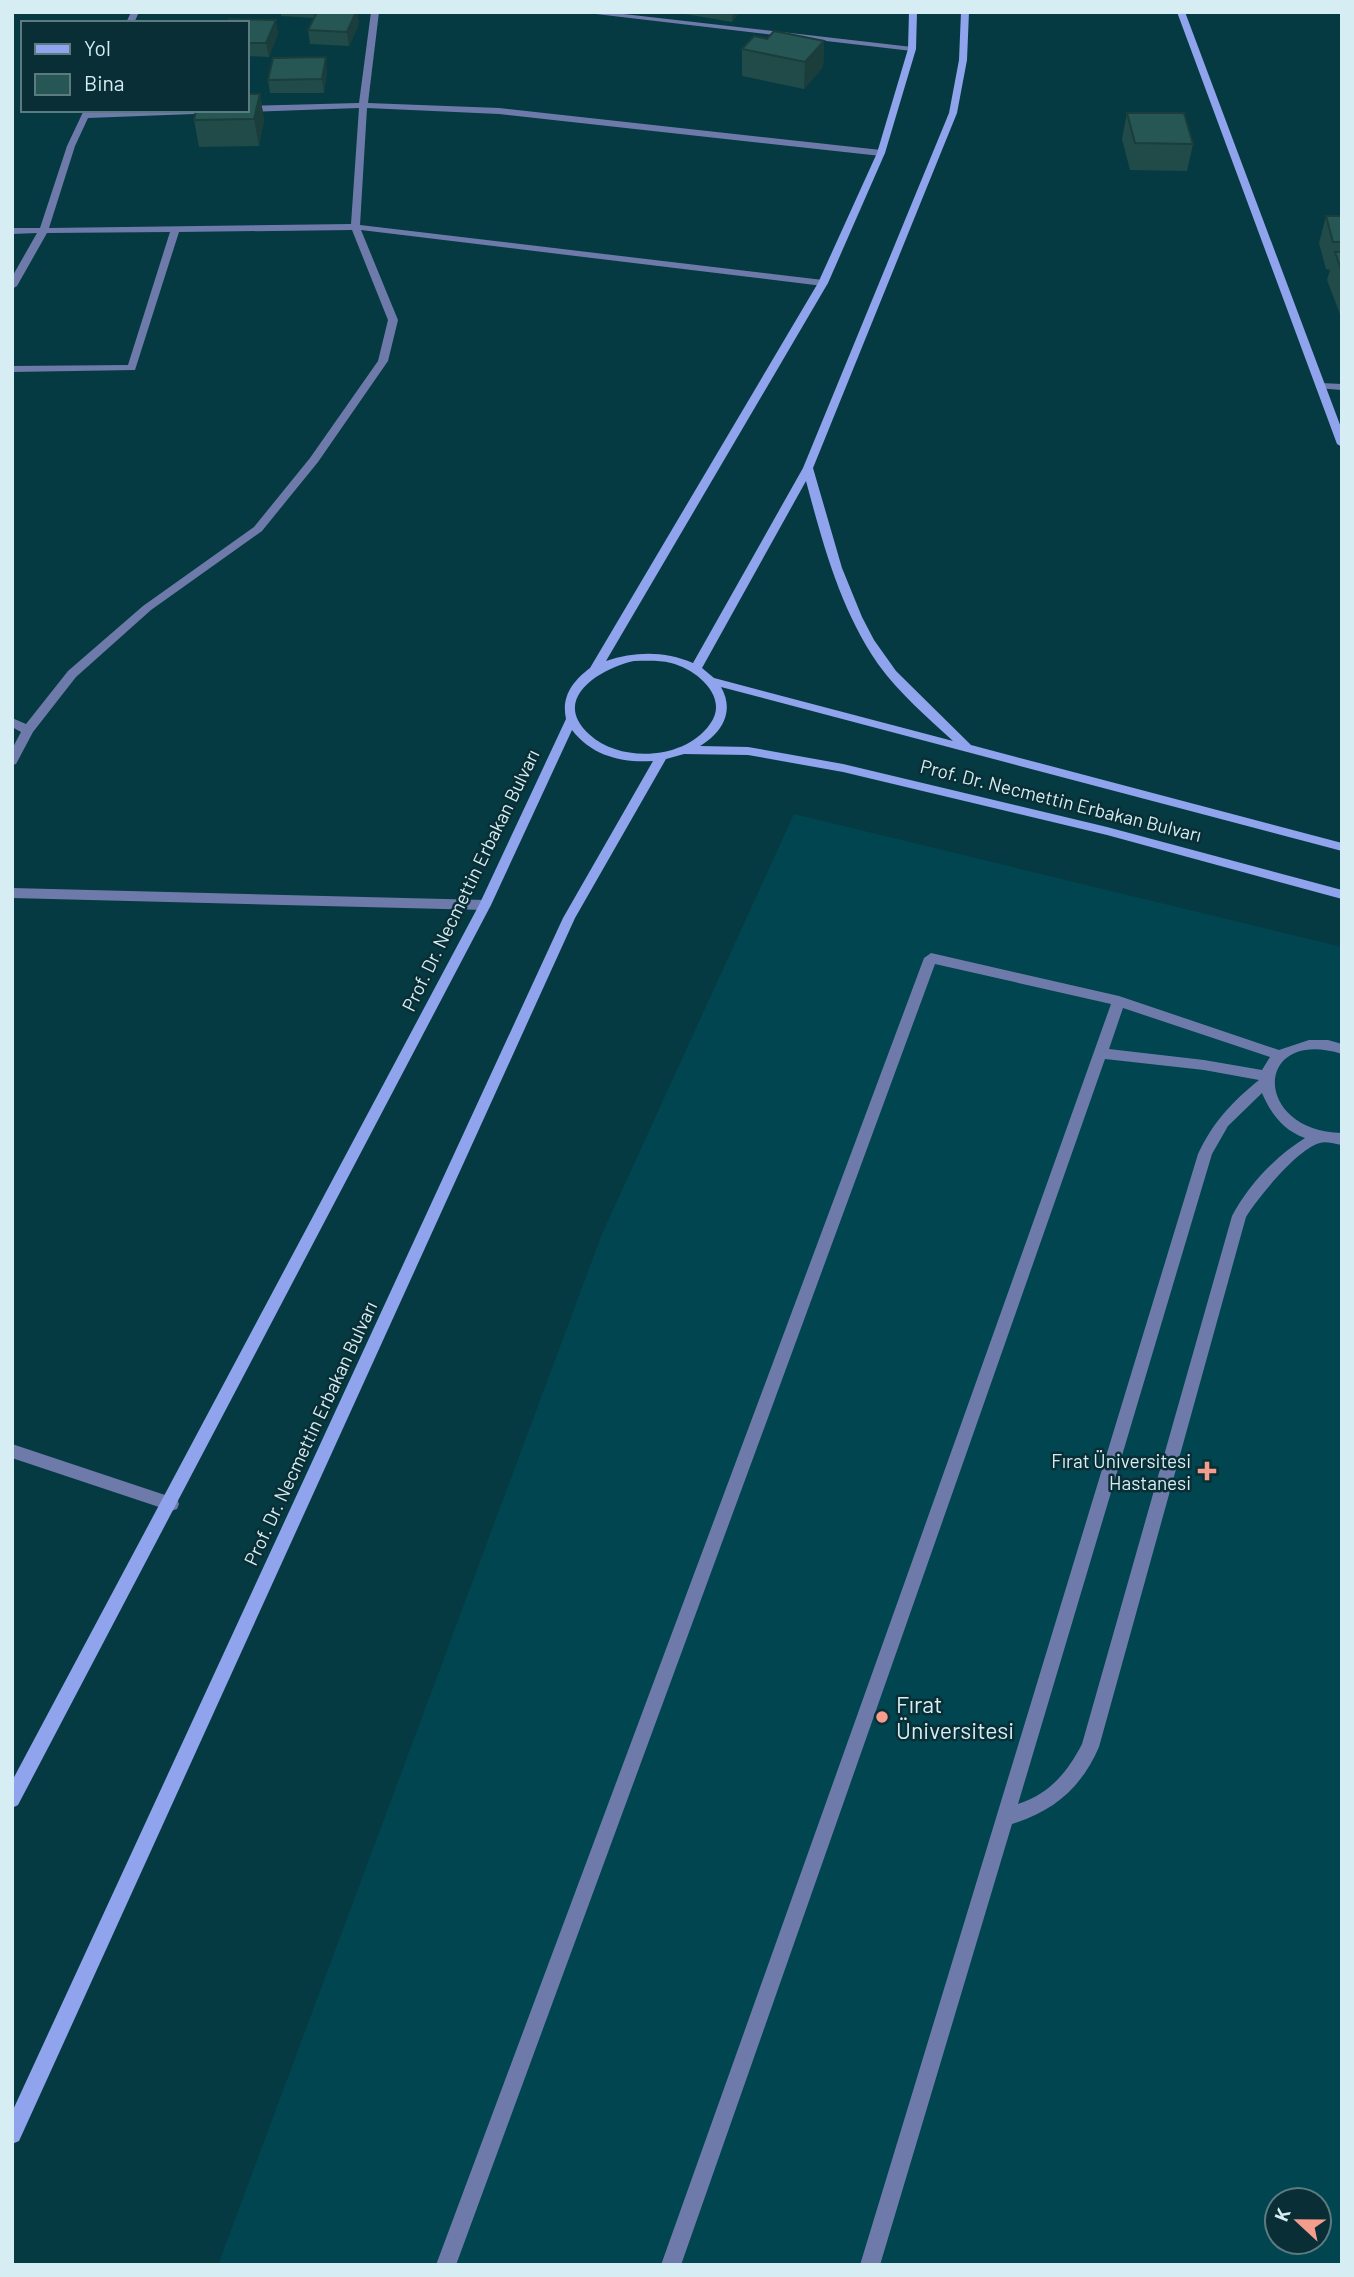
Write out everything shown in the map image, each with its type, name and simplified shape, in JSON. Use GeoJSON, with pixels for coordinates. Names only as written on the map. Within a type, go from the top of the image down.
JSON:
{"type":"FeatureCollection","features":[{"type":"Feature","properties":{"kind":"main road"},"geometry":{"type":"LineString","coordinates":[[595,670],[824,283],[880,153],[912,49],[914,12]]}},
{"type":"Feature","properties":{"kind":"main road"},"geometry":{"type":"LineString","coordinates":[[696,668],[808,468],[953,113],[964,60],[965,12]]}},
{"type":"Feature","properties":{"kind":"main road"},"geometry":{"type":"LineString","coordinates":[[1181,12],[1342,444]]}},
{"type":"Feature","properties":{"kind":"main road"},"geometry":{"type":"LineString","coordinates":[[808,468],[828,545],[856,617],[883,662],[921,706],[967,746]]}},
{"type":"Feature","properties":{"kind":"main road"},"geometry":{"type":"LineString","coordinates":[[634,657],[677,661],[696,668],[711,681],[720,695],[722,710],[717,726],[703,740],[685,750],[662,756],[616,754],[596,746],[580,734],[571,721],[570,702],[577,684],[595,670],[634,657]]}},
{"type":"Feature","properties":{"kind":"main road","name":"Prof. Dr. Necmettin Erbakan Bulvarı"},"geometry":{"type":"LineString","coordinates":[[711,681],[967,746],[1342,847]]}},
{"type":"Feature","properties":{"kind":"main road","name":"Prof. Dr. Necmettin Erbakan Bulvarı"},"geometry":{"type":"LineString","coordinates":[[12,1799],[171,1504],[485,905],[571,721]]}},
{"type":"Feature","properties":{"kind":"main road","name":"Prof. Dr. Necmettin Erbakan Bulvarı"},"geometry":{"type":"LineString","coordinates":[[685,750],[748,751],[843,768],[1107,831],[1342,895]]}},
{"type":"Feature","properties":{"kind":"main road","name":"Prof. Dr. Necmettin Erbakan Bulvarı"},"geometry":{"type":"LineString","coordinates":[[12,2134],[569,918],[662,756]]}},
{"type":"Feature","properties":{"kind":"street"},"geometry":{"type":"LineString","coordinates":[[12,761],[28,730],[72,674],[138,616],[258,529],[314,460],[383,361],[393,320],[355,227],[363,104],[375,12]]}},
{"type":"Feature","properties":{"kind":"street"},"geometry":{"type":"LineString","coordinates":[[583,12],[912,49]]}},
{"type":"Feature","properties":{"kind":"street"},"geometry":{"type":"LineString","coordinates":[[248,109],[363,104],[499,111],[880,153]]}},
{"type":"Feature","properties":{"kind":"street"},"geometry":{"type":"LineString","coordinates":[[12,286],[44,230],[71,146],[87,113],[131,112]]}},
{"type":"Feature","properties":{"kind":"street"},"geometry":{"type":"LineString","coordinates":[[12,230],[355,227],[824,283]]}},
{"type":"Feature","properties":{"kind":"street"},"geometry":{"type":"LineString","coordinates":[[12,369],[132,368],[175,229]]}},
{"type":"Feature","properties":{"kind":"street"},"geometry":{"type":"LineString","coordinates":[[1320,386],[1342,387]]}},
{"type":"Feature","properties":{"kind":"street"},"geometry":{"type":"LineString","coordinates":[[12,722],[28,730]]}},
{"type":"Feature","properties":{"kind":"street"},"geometry":{"type":"LineString","coordinates":[[12,893],[485,905]]}},
{"type":"Feature","properties":{"kind":"street"},"geometry":{"type":"LineString","coordinates":[[451,2263],[932,958],[1119,1001],[1279,1055]]}},
{"type":"Feature","properties":{"kind":"street"},"geometry":{"type":"LineString","coordinates":[[671,2265],[1119,1001]]}},
{"type":"Feature","properties":{"kind":"street"},"geometry":{"type":"LineString","coordinates":[[1342,1049],[1315,1044],[1295,1047],[1279,1055],[1268,1068],[1266,1080],[1269,1100],[1280,1115],[1297,1128],[1318,1137],[1342,1139]]}},
{"type":"Feature","properties":{"kind":"street"},"geometry":{"type":"LineString","coordinates":[[1100,1053],[1266,1080]]}},
{"type":"Feature","properties":{"kind":"street"},"geometry":{"type":"LineString","coordinates":[[870,2265],[1205,1154],[1216,1129],[1231,1111],[1266,1080]]}},
{"type":"Feature","properties":{"kind":"street"},"geometry":{"type":"LineString","coordinates":[[1005,1817],[1033,1810],[1058,1794],[1077,1773],[1090,1747],[1239,1216],[1270,1171],[1292,1152],[1318,1137]]}},
{"type":"Feature","properties":{"kind":"street"},"geometry":{"type":"LineString","coordinates":[[12,1451],[171,1504]]}},
{"type":"Feature","properties":{"kind":"shaded area","name":"Fırat Üniversitesi"},"geometry":{"type":"Polygon","coordinates":[[[794,814],[1342,947],[1342,2265],[218,2265],[602,1234],[794,814]]]}},
{"type":"Feature","properties":{"kind":"building"},"geometry":{"type":"Polygon","coordinates":[[[317,12],[356,12],[347,32],[308,30],[317,12]]]}},
{"type":"Feature","properties":{"kind":"building"},"geometry":{"type":"Polygon","coordinates":[[[276,20],[266,43],[248,43],[248,21],[228,21],[276,20]]]}},
{"type":"Feature","properties":{"kind":"building"},"geometry":{"type":"Polygon","coordinates":[[[774,31],[824,41],[805,62],[742,49],[754,36],[767,39],[774,31]]]}},
{"type":"Feature","properties":{"kind":"building"},"geometry":{"type":"Polygon","coordinates":[[[326,57],[322,79],[268,80],[273,58],[326,57]]]}},
{"type":"Feature","properties":{"kind":"building"},"geometry":{"type":"Polygon","coordinates":[[[248,94],[260,94],[254,119],[194,120],[196,112],[248,112],[248,94]]]}},
{"type":"Feature","properties":{"kind":"building"},"geometry":{"type":"Polygon","coordinates":[[[1127,113],[1184,113],[1193,144],[1135,143],[1127,113]]]}},
{"type":"Feature","properties":{"kind":"building"},"geometry":{"type":"Polygon","coordinates":[[[1326,216],[1342,216],[1342,242],[1333,242],[1326,216]]]}},
{"type":"Feature","properties":{"kind":"building"},"geometry":{"type":"Polygon","coordinates":[[[1335,252],[1342,252],[1342,272],[1335,252]]]}},
{"type":"Feature","properties":{"kind":"place","name":"Fırat Üniversitesi Hastanesi"},"geometry":{"type":"Point","coordinates":[1207,1471]}},
{"type":"Feature","properties":{"kind":"place","name":"Fırat Üniversitesi"},"geometry":{"type":"Point","coordinates":[882,1717]}}]}
